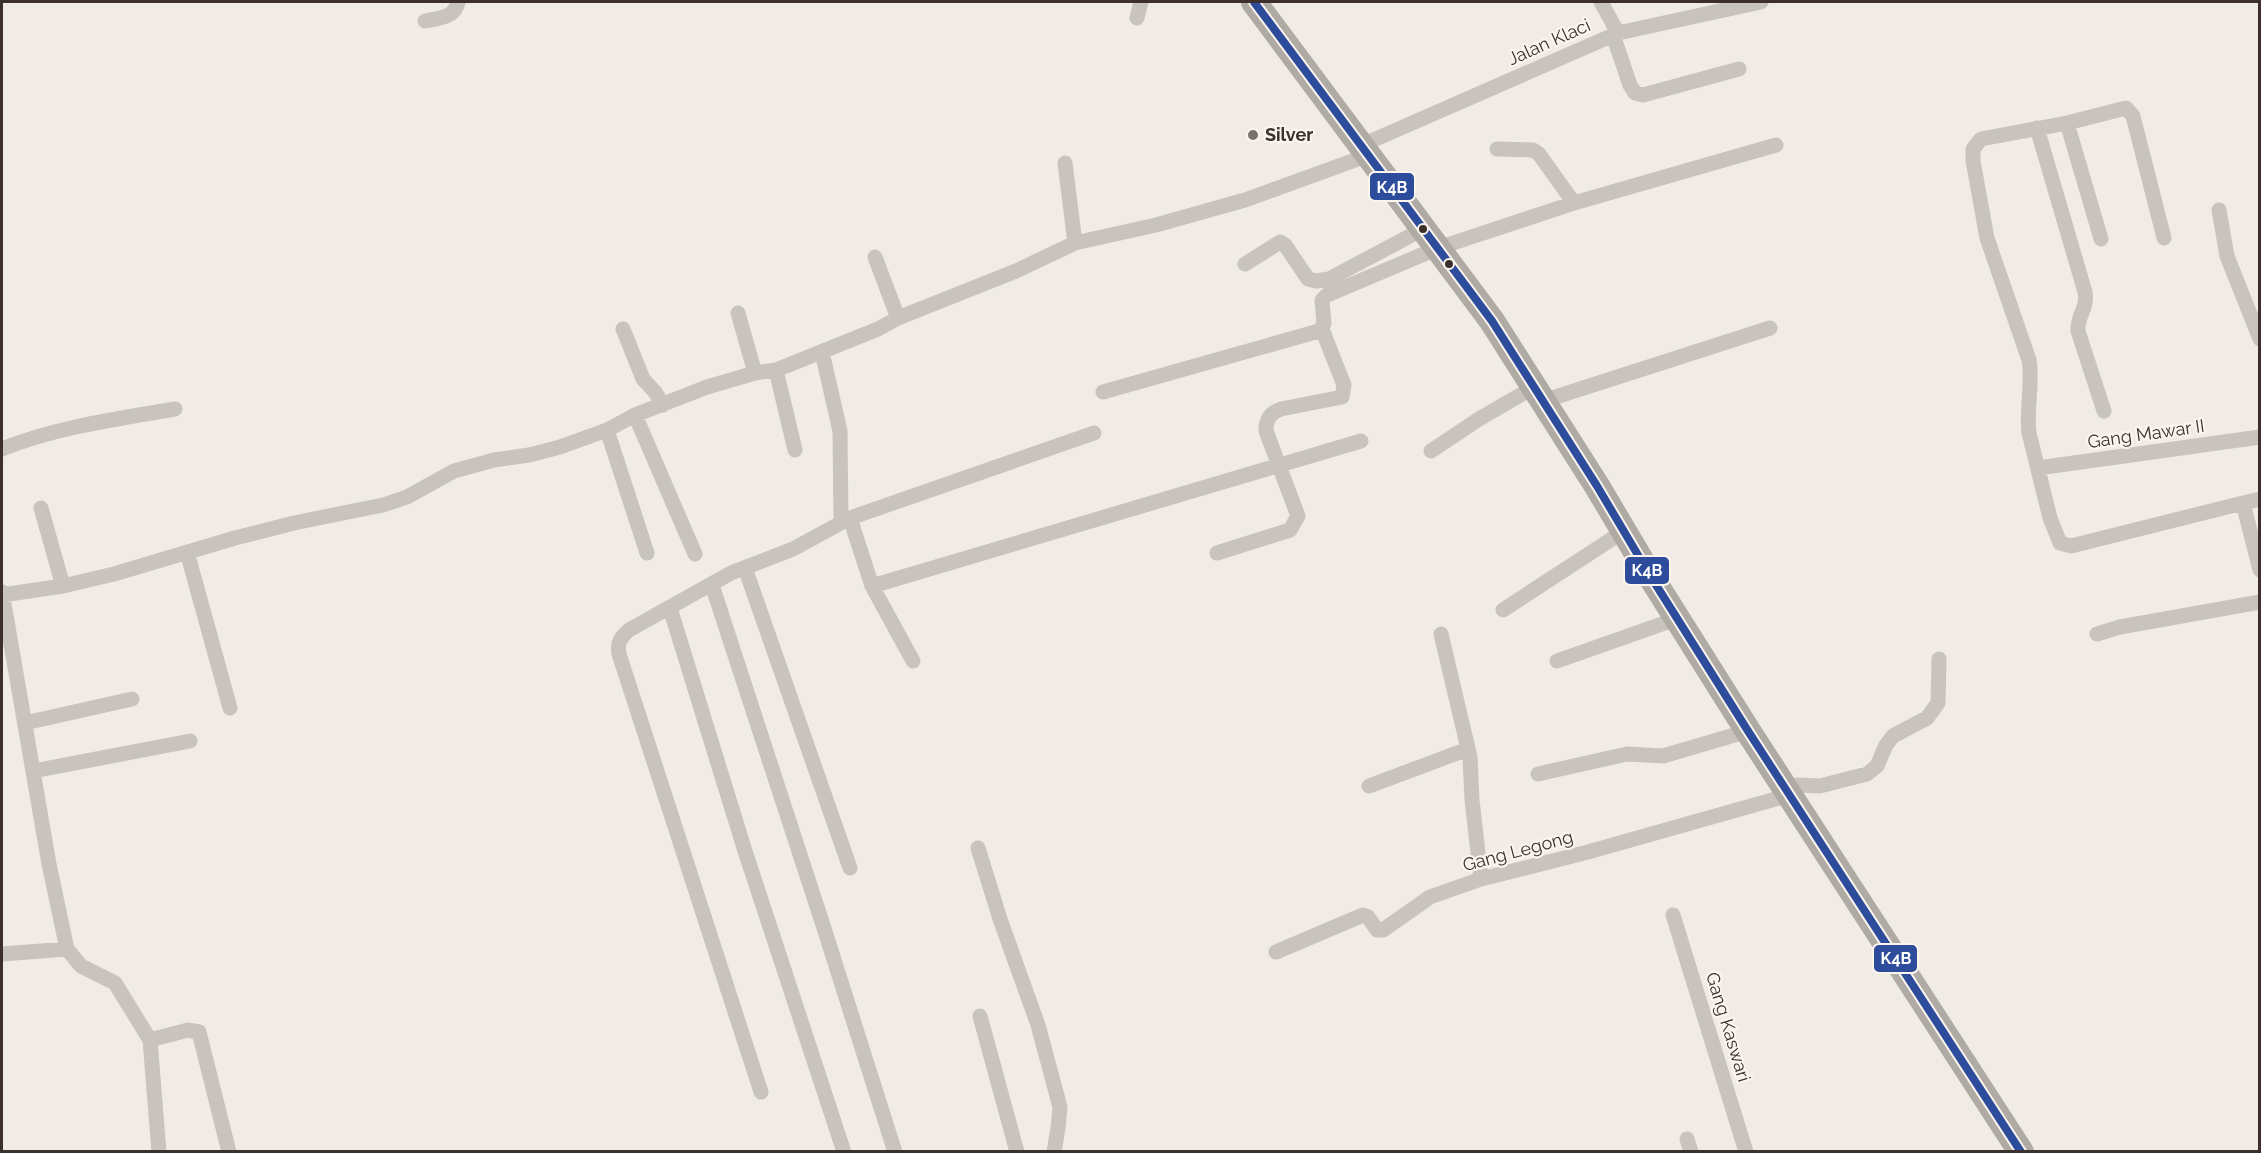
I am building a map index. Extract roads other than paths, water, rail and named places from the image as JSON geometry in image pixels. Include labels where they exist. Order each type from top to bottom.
[{"type":"highway","points":[[1254,2],[1365,150],[1424,237],[1491,321],[1539,394],[1748,731],[2021,1152]]},
{"type":"street","points":[[424,21],[450,15],[456,10],[458,2]]},
{"type":"street","points":[[1137,18],[1141,2]]},
{"type":"street","points":[[1601,2],[1615,34],[1630,85],[1635,93],[1642,95],[1739,69]]},
{"type":"street","name":"Jalan Klaci","points":[[2,594],[63,586],[114,574],[294,523],[383,505],[420,491],[454,471],[494,460],[529,455],[560,447],[607,430],[635,415],[707,387],[755,373],[776,370],[822,352],[878,329],[898,318],[1016,271],[1075,243],[1156,225],[1245,200],[1365,150],[1615,34],[1761,2]]},
{"type":"street","points":[[2164,238],[2130,110],[2122,108],[2067,123],[1981,139],[1973,149],[1972,155],[1987,238],[2031,369],[2027,420],[2050,518],[2060,543],[2066,546],[2259,499]]},
{"type":"street","points":[[2067,123],[2101,240]]},
{"type":"street","points":[[2037,128],[2085,292],[2084,310],[2077,321],[2078,331],[2104,411]]},
{"type":"street","points":[[1245,264],[1280,242],[1285,245],[1308,279],[1321,281],[1424,237],[1574,203],[1776,146]]},
{"type":"street","points":[[1497,149],[1533,150],[1539,154],[1574,203]]},
{"type":"street","points":[[1065,163],[1075,243]]},
{"type":"street","points":[[2219,210],[2227,256],[2259,339]]},
{"type":"street","points":[[1217,553],[1290,530],[1294,526],[1298,516],[1266,431],[1268,417],[1273,412],[1337,399],[1344,394],[1344,385],[1322,328],[1324,319],[1321,303],[1327,295],[1424,237]]},
{"type":"street","points":[[875,258],[898,318]]},
{"type":"street","points":[[738,313],[755,373]]},
{"type":"street","points":[[1103,392],[1319,331],[1322,328]]},
{"type":"street","points":[[1431,451],[1479,419],[1539,394],[1770,328]]},
{"type":"street","points":[[623,329],[641,375],[656,392],[663,405]]},
{"type":"street","points":[[822,352],[840,432],[846,519],[872,586],[913,661]]},
{"type":"street","points":[[776,370],[795,450]]},
{"type":"street","points":[[2,450],[23,441],[74,428],[175,409]]},
{"type":"street","points":[[635,415],[695,554]]},
{"type":"street","points":[[2254,438],[2259,425]]},
{"type":"street","points":[[607,430],[647,553]]},
{"type":"street","points":[[761,1092],[618,646],[620,639],[629,630],[731,573],[818,537],[846,519],[1094,433]]},
{"type":"street","name":"Gang Mawar II","points":[[2038,468],[2254,438]]},
{"type":"street","points":[[872,586],[1361,441]]},
{"type":"street","points":[[2243,503],[2259,570]]},
{"type":"street","points":[[41,508],[63,586]]},
{"type":"street","points":[[1503,610],[1624,531]]},
{"type":"street","points":[[187,552],[230,708]]},
{"type":"street","points":[[745,568],[850,868]]},
{"type":"street","points":[[712,585],[820,913],[895,1152]]},
{"type":"street","points":[[2,594],[49,864],[67,949],[81,966],[116,983],[150,1040],[159,1152]]},
{"type":"street","points":[[2097,634],[2121,627],[2259,602]]},
{"type":"street","points":[[670,608],[844,1152]]},
{"type":"street","points":[[1557,661],[1678,618]]},
{"type":"street","points":[[1441,634],[1468,749],[1481,879]]},
{"type":"street","name":"Gang Legong","points":[[1275,952],[1363,915],[1368,917],[1377,930],[1383,930],[1430,897],[1481,879],[1588,852],[1788,792],[1804,784],[1820,786],[1867,774],[1877,766],[1886,745],[1893,736],[1927,718],[1938,703],[1939,659]]},
{"type":"street","points":[[24,723],[132,699]]},
{"type":"street","points":[[1538,774],[1627,754],[1663,756],[1748,731]]},
{"type":"street","points":[[33,771],[190,741]]},
{"type":"street","points":[[1369,786],[1468,749]]},
{"type":"street","points":[[978,848],[999,919],[1038,1025],[1060,1107],[1054,1152]]},
{"type":"street","name":"Gang Kaswari","points":[[1673,915],[1746,1152]]},
{"type":"street","points":[[2,954],[67,949]]},
{"type":"street","points":[[980,1016],[1017,1152]]},
{"type":"street","points":[[150,1040],[188,1030],[199,1032],[228,1152]]},
{"type":"place","name":"Silver","points":[[1253,135]]}]
